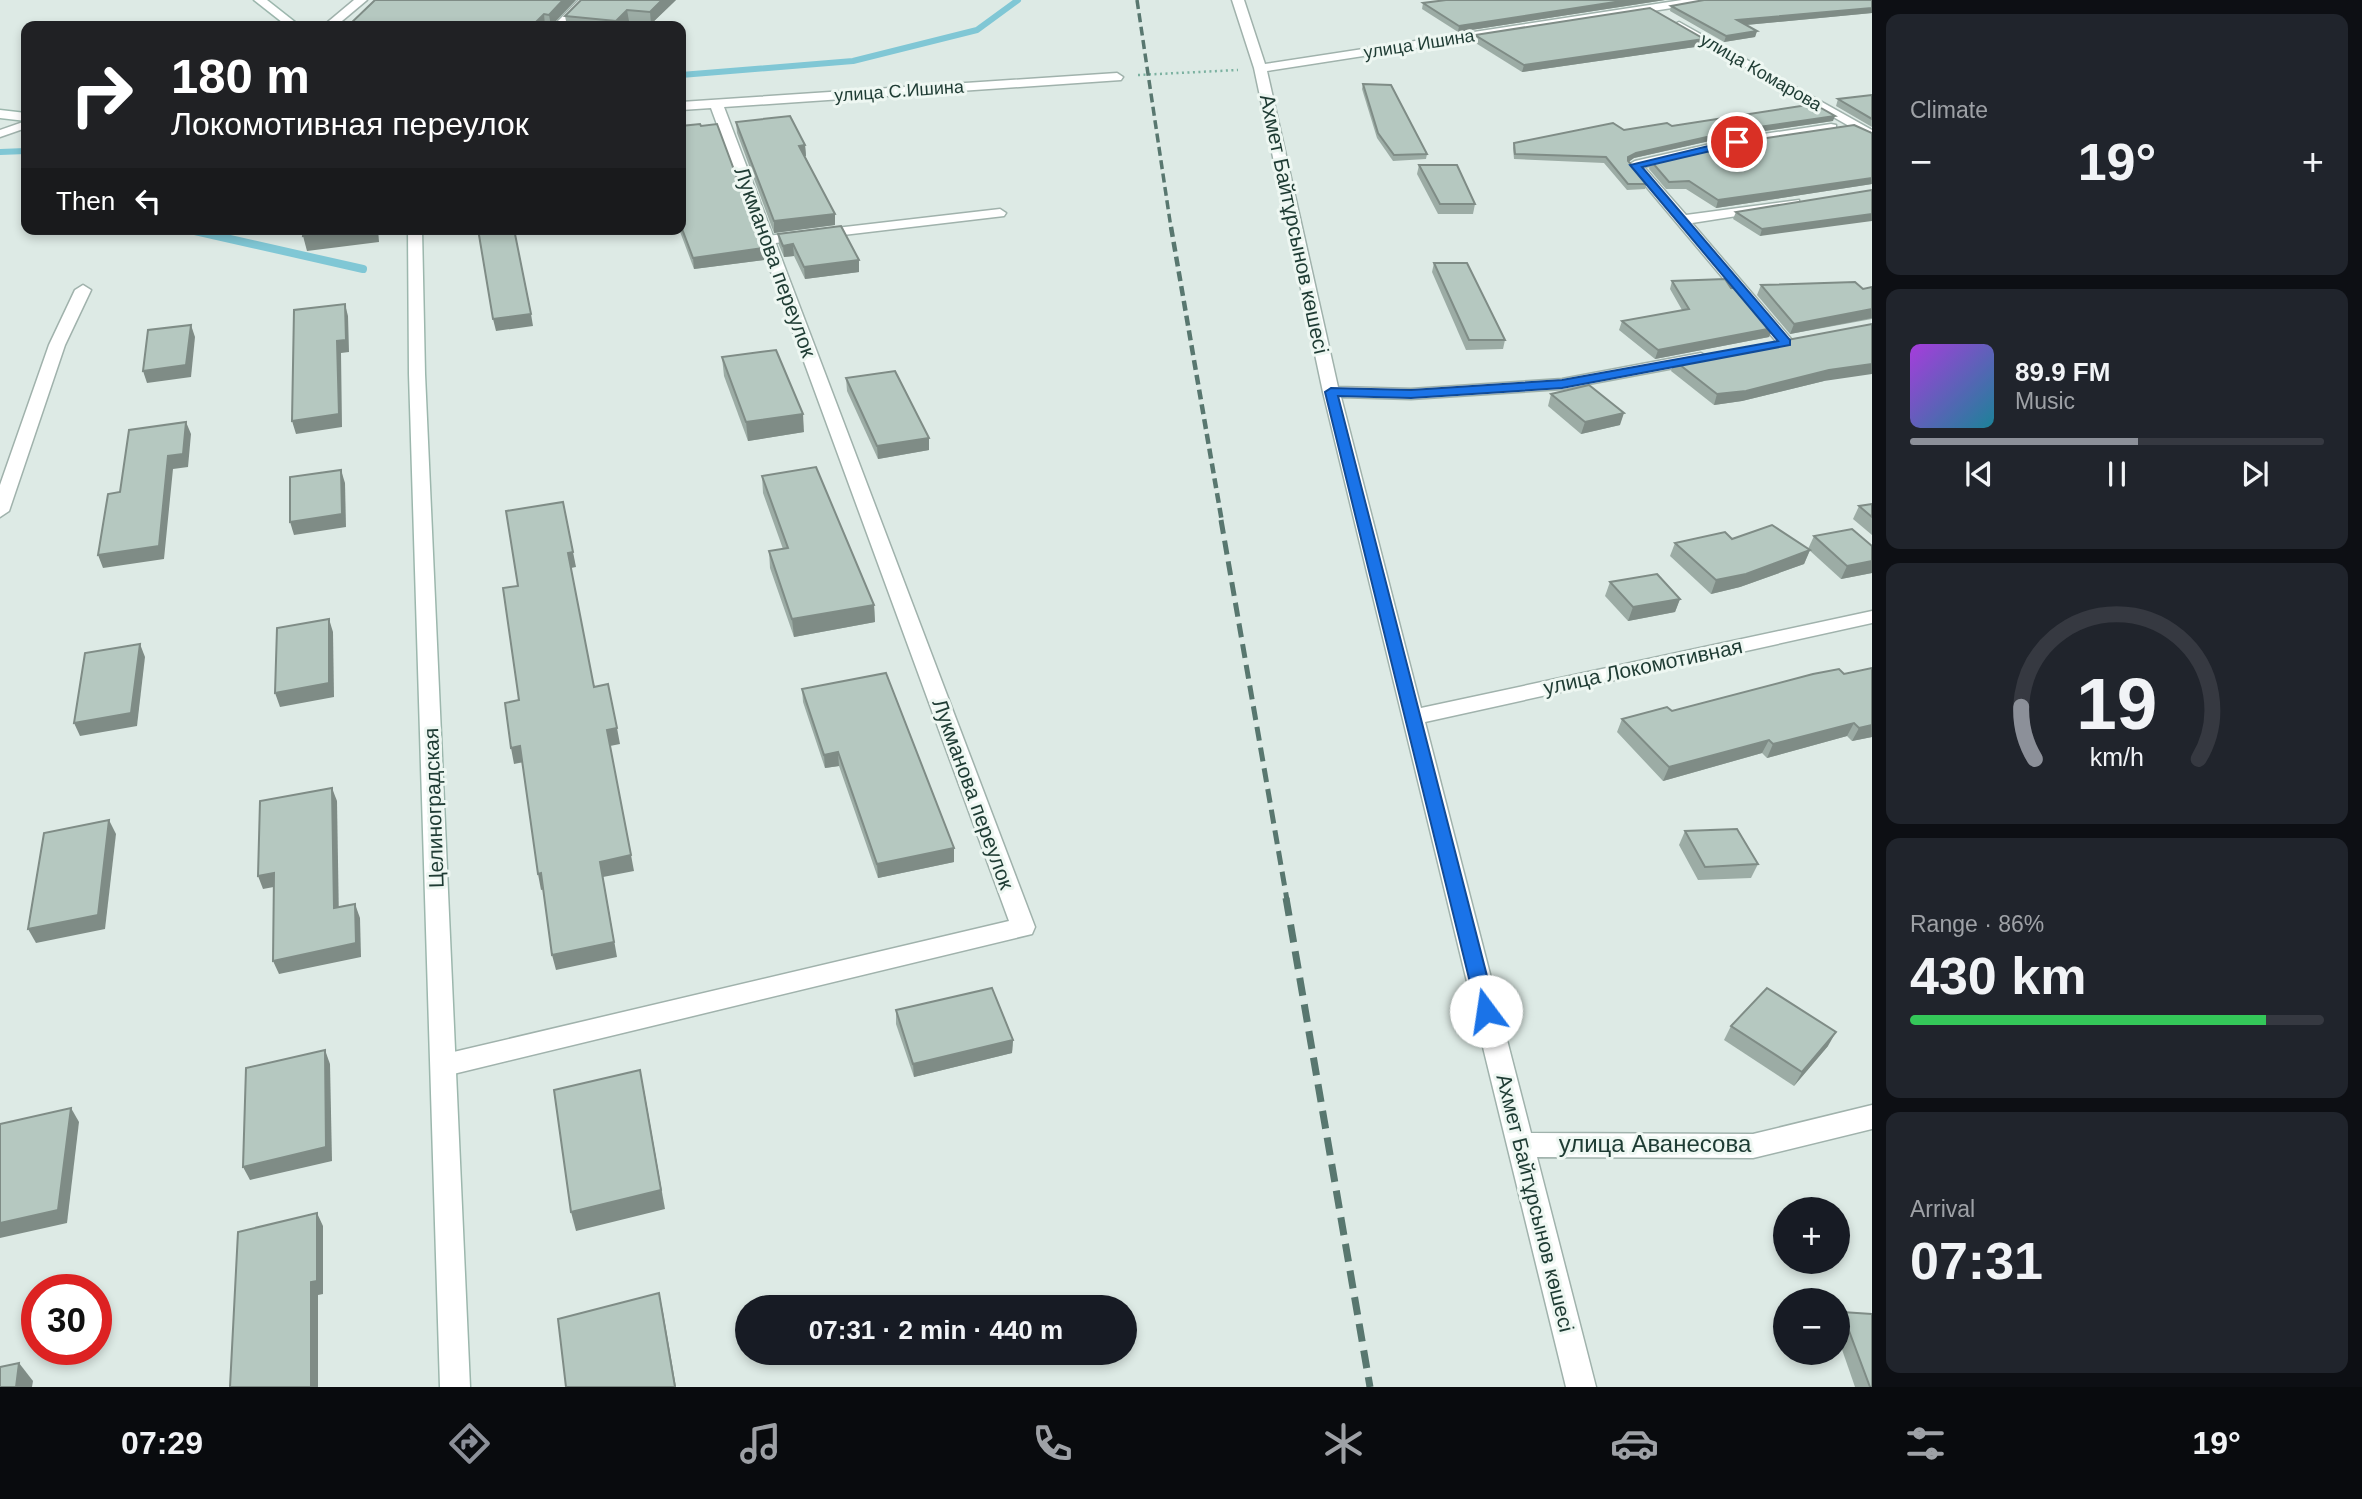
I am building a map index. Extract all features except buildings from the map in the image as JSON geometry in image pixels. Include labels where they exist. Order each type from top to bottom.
[{"type":"street","points":[[260,0],[287,21]]},
{"type":"street","points":[[335,21],[361,0]]},
{"type":"street","points":[[564,21],[585,0]]},
{"type":"street","name":"Ахмет Байтұрсынов көшесі","points":[[1238,0],[1259,68],[1331,392],[1581,1387]]},
{"type":"street","name":"улица Ишина","points":[[1259,68],[1704,0]]},
{"type":"street","name":"улица Комарова","points":[[1650,8],[1872,135]]},
{"type":"street","name":"улица С.Ишина","points":[[686,106],[1117,77]]},
{"type":"street","name":"Лукманова переулок","points":[[445,1065],[1023,927],[716,103]]},
{"type":"street","points":[[0,114],[21,116]]},
{"type":"street","points":[[1786,343],[1635,165],[1737,142],[1853,125]]},
{"type":"street","points":[[1682,220],[1804,201]]},
{"type":"street","name":"Целиноградская","points":[[415,235],[417,374],[445,1065],[454,1387]]},
{"type":"street","points":[[0,511],[57,345],[83,290]]},
{"type":"street","points":[[1331,392],[1411,394],[1562,384],[1720,355]]},
{"type":"street","name":"улица Локомотивная","points":[[1413,717],[1872,617]]},
{"type":"street","name":"улица Аванесова","points":[[1520,1145],[1753,1146],[1872,1117]]},
{"type":"lane","points":[[0,134],[21,126]]},
{"type":"lane","points":[[767,240],[1000,213]]},
{"type":"path","points":[[1117,77],[1259,68]]},
{"type":"waterway","points":[[686,75],[853,61],[977,30],[1018,0]]},
{"type":"waterway","points":[[0,152],[21,151]]},
{"type":"waterway","points":[[213,235],[363,269]]},
{"type":"railway","points":[[1137,0],[1171,228]]},
{"type":"railway","points":[[1171,227],[1222,522]]},
{"type":"railway","points":[[1221,520],[1287,900]]},
{"type":"railway","points":[[1286,898],[1370,1387]]},
{"type":"route","points":[[1486,1011],[1331,392],[1411,394],[1562,384],[1786,343],[1635,165],[1737,142]]}]
